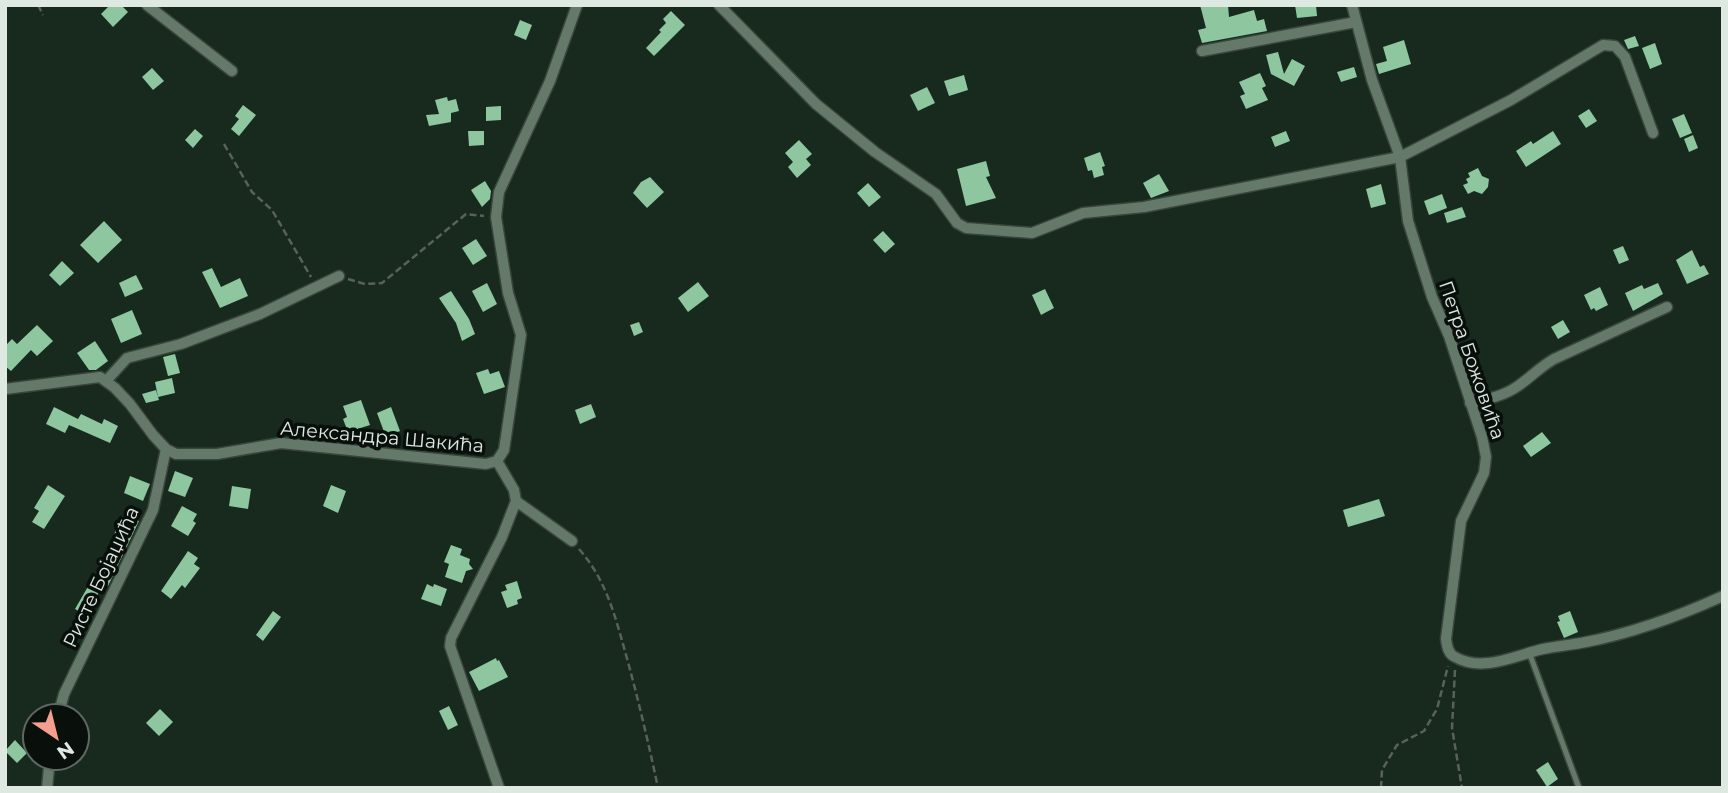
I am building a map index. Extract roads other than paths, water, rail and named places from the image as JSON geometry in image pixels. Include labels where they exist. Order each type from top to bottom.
[{"type":"street","points":[[147,5],[232,71]]},
{"type":"street","points":[[499,788],[450,646],[456,627],[502,537],[516,500],[514,489],[497,461],[504,450],[521,335],[508,293],[496,217],[499,192],[550,81],[577,5]]},
{"type":"street","points":[[719,5],[816,104],[876,152],[936,194],[957,223],[966,228],[1032,233],[1083,213],[1144,207],[1400,157],[1511,100],[1597,48],[1609,44],[1620,50],[1625,57],[1653,133]]},
{"type":"street","name":"Петра Божовића","points":[[1352,5],[1372,80],[1400,157],[1408,221],[1482,438],[1486,465],[1461,521],[1447,648],[1453,657],[1485,663],[1509,660],[1529,652]]},
{"type":"street","points":[[1202,51],[1356,22]]},
{"type":"street","points":[[106,381],[127,358],[181,344],[260,314],[338,276]]},
{"type":"street","points":[[1470,404],[1504,394],[1554,359],[1667,307]]},
{"type":"street","points":[[5,389],[100,377],[130,404],[166,449]]},
{"type":"street","name":"Александра Шакића","points":[[166,449],[176,454],[217,454],[281,443],[486,464],[497,461]]},
{"type":"street","name":"Ристе Бојаџића","points":[[62,702],[153,510],[166,449]]},
{"type":"street","points":[[516,500],[572,541]]},
{"type":"street","points":[[1529,652],[1587,642],[1679,616],[1723,596]]},
{"type":"lane","points":[[1529,652],[1579,788]]}]
